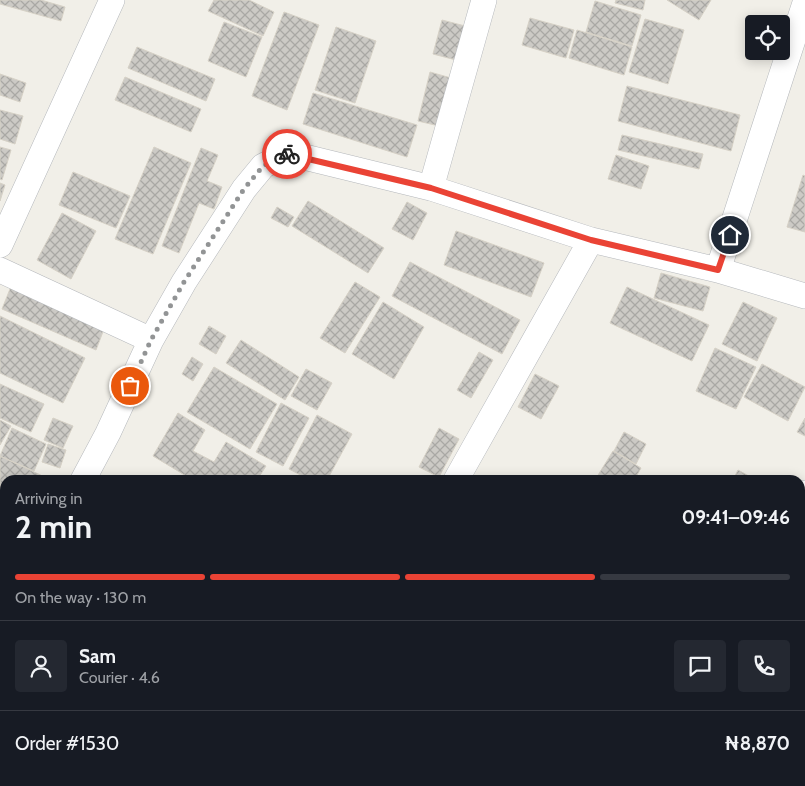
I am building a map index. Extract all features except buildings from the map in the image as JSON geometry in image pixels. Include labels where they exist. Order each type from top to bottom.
[{"type":"street","points":[[0,245],[112,0]]},
{"type":"street","points":[[431,188],[484,0]]},
{"type":"street","points":[[718,270],[805,3]]},
{"type":"street","points":[[86,475],[108,433],[151,340],[194,267],[244,189],[263,166],[288,153],[431,188],[591,240],[718,270],[805,296]]},
{"type":"street","points":[[459,475],[591,240]]},
{"type":"street","points":[[0,270],[151,340]]},
{"type":"way so far","points":[[130,386],[151,340],[184,282],[244,189],[263,166],[287,154]]},
{"type":"route","points":[[287,154],[431,188],[591,240],[718,270],[730,235]]}]
